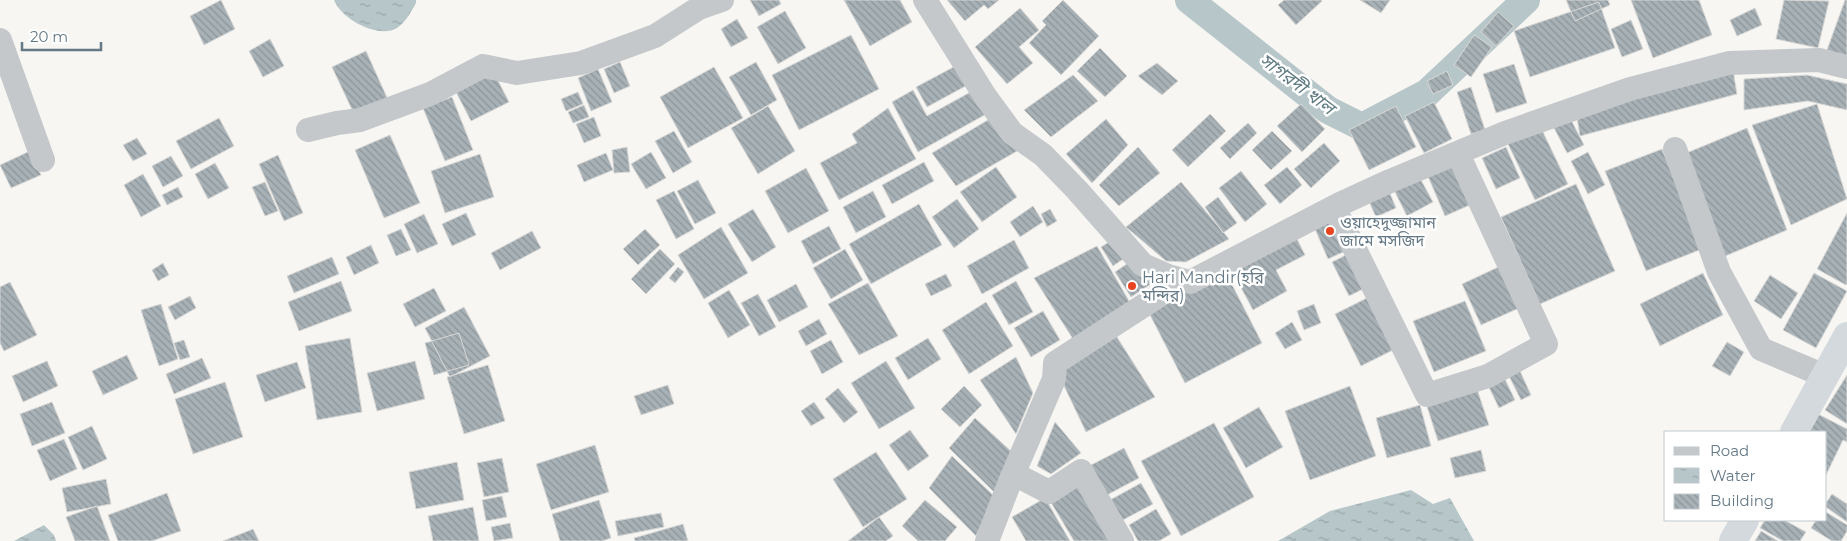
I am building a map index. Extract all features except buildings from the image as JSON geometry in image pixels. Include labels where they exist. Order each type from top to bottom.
[{"type":"highway","points":[[1795,431],[1847,336]]},
{"type":"highway","points":[[1733,541],[1744,521]]},
{"type":"street","points":[[308,130],[360,120],[430,94],[483,66],[517,73],[581,63],[655,36],[700,8],[722,0]]},
{"type":"street","points":[[925,0],[985,96],[1012,133],[1043,155],[1143,264],[1168,276],[1190,282],[1334,207],[1390,181],[1505,133],[1630,89],[1729,63],[1819,60],[1847,67]]},
{"type":"street","points":[[0,40],[43,160]]},
{"type":"street","points":[[1675,150],[1719,272],[1762,349],[1825,376]]},
{"type":"street","points":[[1334,207],[1428,395],[1488,376],[1546,344],[1458,154]]},
{"type":"street","points":[[987,541],[1054,379],[1055,363],[1163,294],[1168,276]]},
{"type":"street","points":[[1014,474],[1049,492],[1081,471],[1122,541]]},
{"type":"water","points":[[334,0],[416,0],[416,3],[400,26],[389,31],[380,31],[352,20],[344,14]]},
{"type":"water","points":[[1411,490],[1433,504],[1450,498],[1474,541],[1278,541],[1330,511]]},
{"type":"water","points":[[44,525],[54,535],[56,541],[14,541]]},
{"type":"waterway","name":"সাগরদী খাল","points":[[1189,0],[1328,110],[1362,127],[1427,93],[1526,0]]},
{"type":"place","name":"ওয়াহেদুজ্জামান জামে মসজিদ","points":[[1330,231]]},
{"type":"place","name":"Hari Mandir(হরি মন্দির)","points":[[1132,286]]}]
